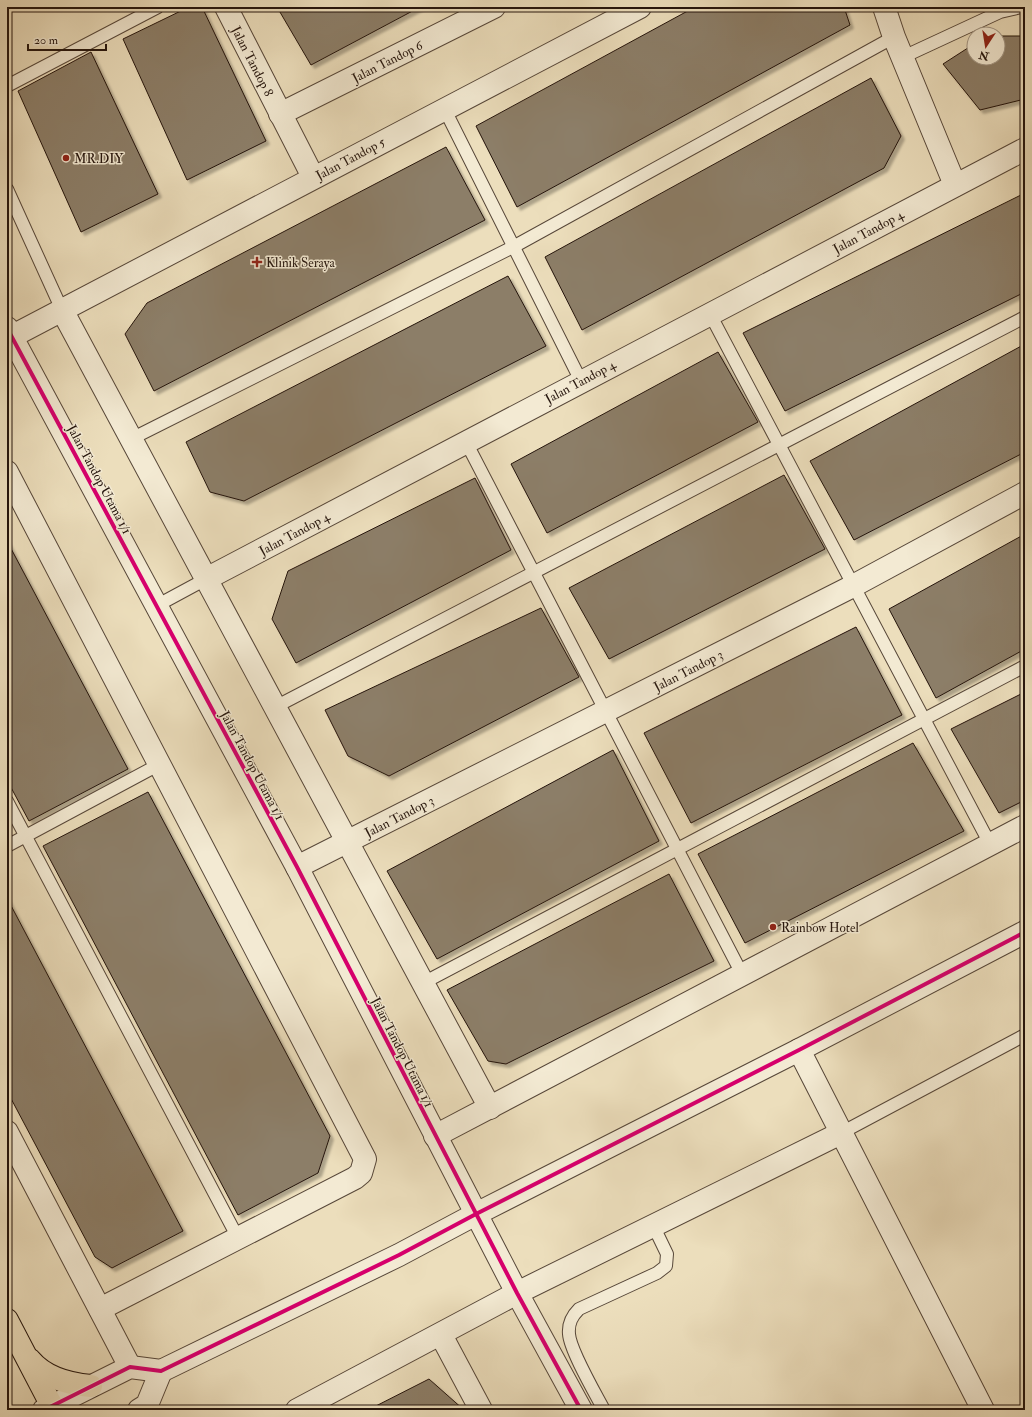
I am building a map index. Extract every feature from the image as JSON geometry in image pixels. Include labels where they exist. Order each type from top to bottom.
[{"type":"main road","points":[[7,1320],[50,1408]]},
{"type":"main road","points":[[22,1349],[32,1362],[45,1373],[70,1383],[91,1386]]},
{"type":"street","name":"Jalan Tandop 8","points":[[226,7],[313,177]]},
{"type":"street","name":"Jalan Tandop 6","points":[[280,114],[494,7]]},
{"type":"street","name":"Jalan Tandop 5","points":[[9,334],[62,310],[444,108],[640,7]]},
{"type":"street","points":[[884,7],[894,37],[955,185]]},
{"type":"street","name":"Jalan Tandop 4","points":[[206,579],[1025,149]]},
{"type":"street","points":[[62,310],[490,1108]]},
{"type":"street","name":"Jalan Tandop Utama 1/1","points":[[9,334],[297,868],[517,1293],[581,1410]]},
{"type":"street","points":[[7,472],[365,1159],[361,1173],[355,1178],[100,1309]]},
{"type":"street","name":"Jalan Tandop 3","points":[[297,868],[854,586],[1025,493]]},
{"type":"street","points":[[435,1136],[1025,826]]},
{"type":"street","points":[[50,1408],[130,1367],[161,1371],[399,1255],[476,1214],[799,1050],[1025,932]]},
{"type":"street","points":[[799,1050],[983,1410]]},
{"type":"street","points":[[7,1132],[130,1367]]},
{"type":"street","points":[[301,1409],[517,1293],[841,1133]]},
{"type":"street","points":[[441,1335],[481,1410]]},
{"type":"street","points":[[145,1408],[161,1371]]},
{"type":"lane","points":[[7,86],[158,7]]},
{"type":"lane","points":[[903,57],[1000,12],[1021,7]]},
{"type":"lane","points":[[131,439],[513,247],[894,37]]},
{"type":"lane","points":[[444,108],[581,381]]},
{"type":"lane","points":[[7,189],[62,310]]},
{"type":"lane","points":[[710,314],[990,844]]},
{"type":"lane","points":[[275,707],[1025,317]]},
{"type":"lane","points":[[466,442],[742,974]]},
{"type":"lane","points":[[156,606],[206,579]]},
{"type":"lane","points":[[423,983],[676,848],[1025,666]]},
{"type":"lane","points":[[7,846],[160,764]]},
{"type":"lane","points":[[7,801],[238,1238]]},
{"type":"lane","points":[[841,1133],[1025,1035]]},
{"type":"lane","points":[[604,1410],[570,1342],[569,1325],[572,1316],[579,1309],[657,1273],[666,1266],[667,1254],[653,1225]]},
{"type":"building","points":[[189,7],[202,7],[266,141],[187,180],[123,39]]},
{"type":"building","points":[[277,7],[420,7],[311,65]]},
{"type":"building","points":[[695,7],[844,7],[850,25],[517,207],[476,126]]},
{"type":"building","points":[[1006,36],[1025,36],[1025,99],[980,110],[943,64],[966,49],[966,66],[1006,66]]},
{"type":"building","points":[[91,52],[158,194],[81,232],[18,91]]},
{"type":"building","points":[[871,78],[901,136],[884,168],[582,330],[545,257]]},
{"type":"building","points":[[446,147],[485,220],[154,391],[125,334],[147,303]]},
{"type":"building","points":[[1025,193],[1025,292],[785,411],[743,333]]},
{"type":"building","points":[[508,276],[546,346],[244,501],[210,492],[186,442]]},
{"type":"building","points":[[1025,344],[1025,452],[854,540],[810,461]]},
{"type":"building","points":[[718,352],[758,422],[547,533],[511,464]]},
{"type":"building","points":[[784,475],[825,549],[609,659],[569,588]]},
{"type":"building","points":[[475,478],[511,550],[296,663],[272,619],[288,571]]},
{"type":"building","points":[[1025,534],[1025,649],[936,698],[889,609]]},
{"type":"building","points":[[7,541],[128,769],[29,821],[7,780]]},
{"type":"building","points":[[541,608],[579,677],[389,776],[348,756],[325,710]]},
{"type":"building","points":[[856,627],[902,715],[691,823],[644,733]]},
{"type":"building","points":[[1025,692],[1025,800],[999,813],[951,729]]},
{"type":"building","points":[[913,743],[964,831],[745,943],[698,854]]},
{"type":"building","points":[[613,750],[659,841],[437,959],[387,871]]},
{"type":"building","points":[[148,792],[330,1136],[318,1173],[238,1215],[43,846]]},
{"type":"building","points":[[669,874],[714,961],[506,1064],[488,1061],[447,990]]},
{"type":"building","points":[[7,898],[183,1231],[112,1268],[95,1257],[7,1091]]},
{"type":"building","points":[[429,1379],[464,1410],[368,1410]]},
{"type":"cycle path","points":[[7,328],[297,867],[517,1293],[581,1410]]},
{"type":"cycle path","points":[[44,1410],[130,1367],[161,1371],[399,1255],[476,1214],[799,1050],[1025,932]]},
{"type":"place","name":"MR.DIY","points":[[66,158]]},
{"type":"place","name":"Klinik Seraya","points":[[257,262]]},
{"type":"place","name":"Rainbow Hotel","points":[[773,927]]}]
